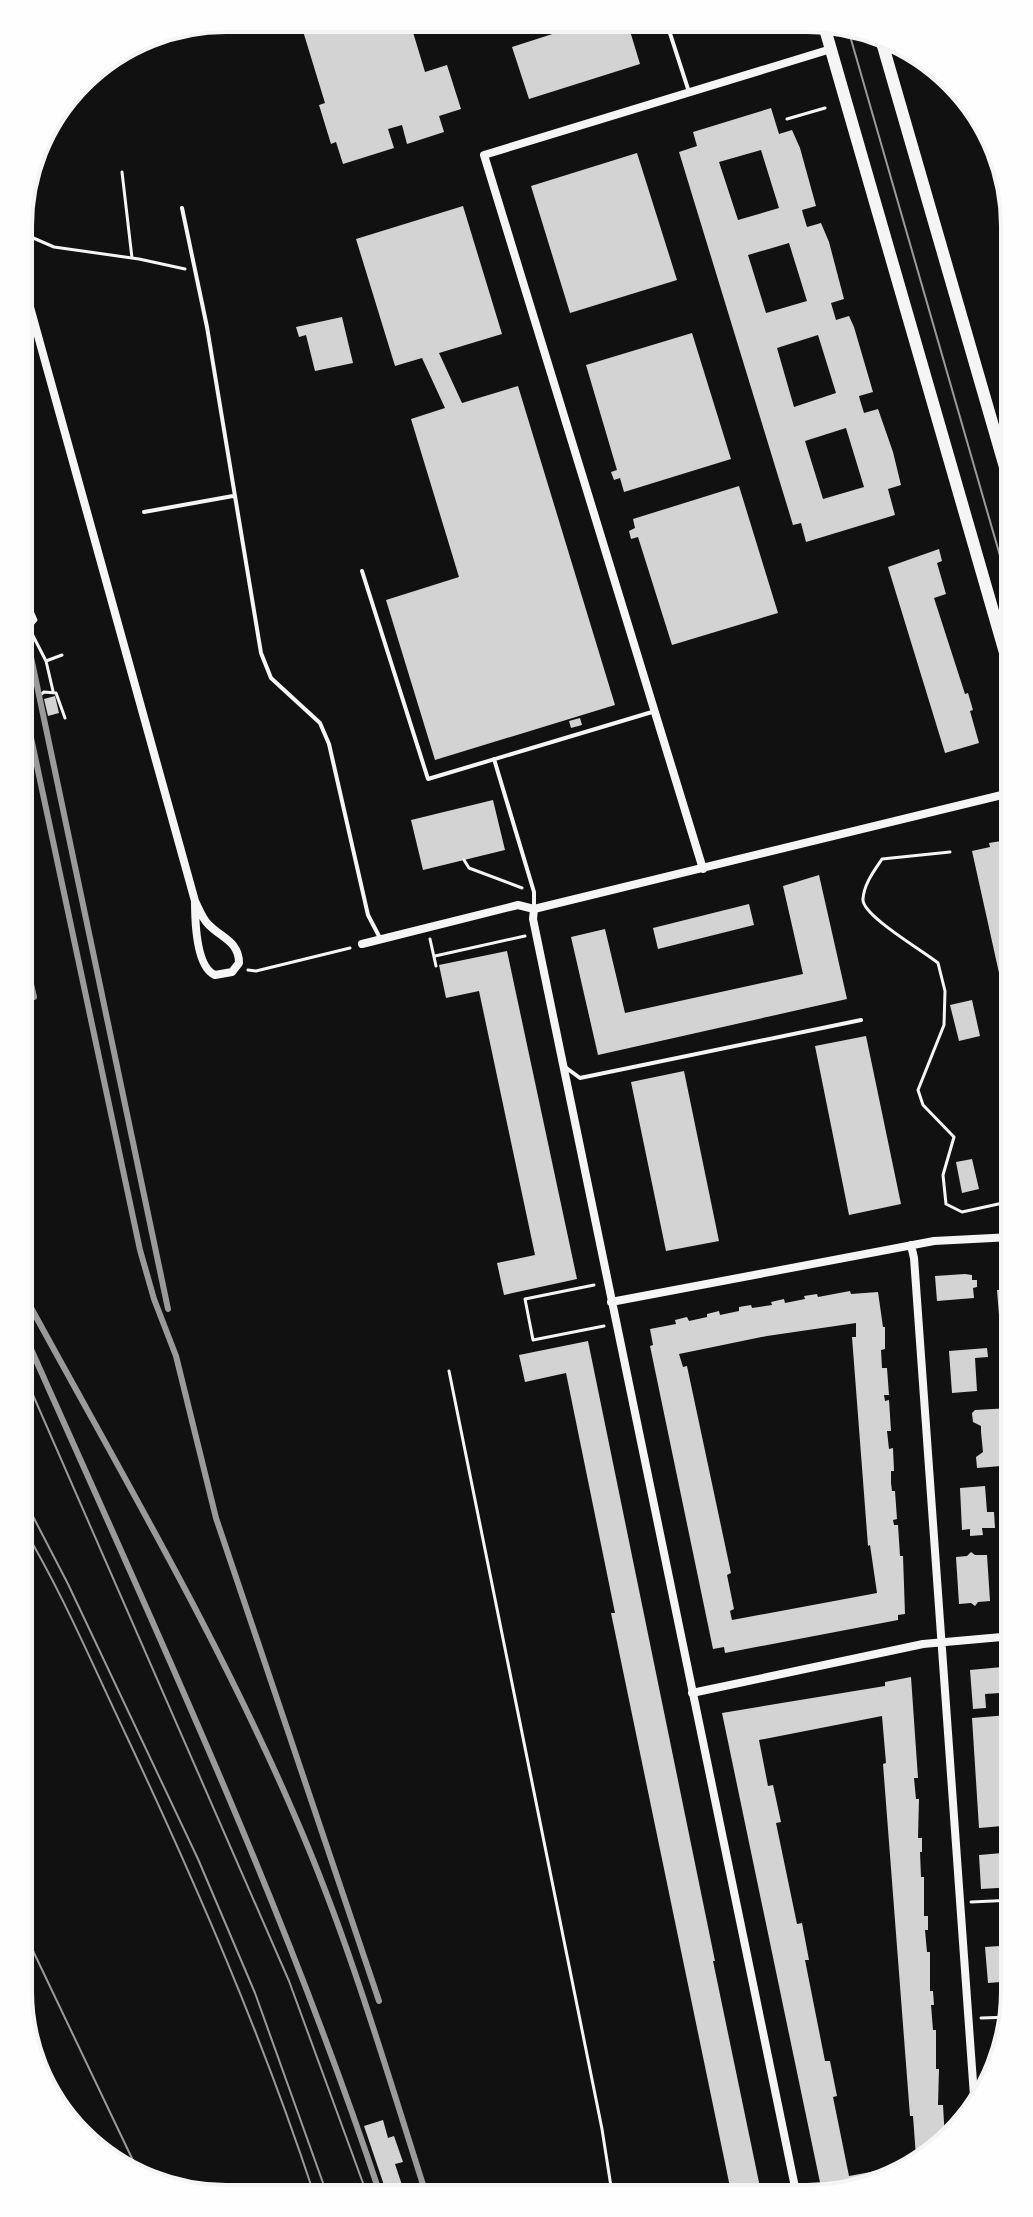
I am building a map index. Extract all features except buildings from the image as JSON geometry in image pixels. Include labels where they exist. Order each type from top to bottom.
[{"type":"main road","points":[[826,34],[1001,639]]},
{"type":"main road","points":[[884,48],[1001,453]]},
{"type":"street","points":[[703,869],[484,155],[831,49]]},
{"type":"street","points":[[32,314],[195,901],[206,922],[231,941],[239,956],[236,969],[220,976],[209,973],[195,930],[195,901]]},
{"type":"street","points":[[362,944],[518,905],[534,909],[1001,795]]},
{"type":"street","points":[[534,909],[536,934],[615,1323],[795,2185]]},
{"type":"street","points":[[611,1302],[934,1241],[1001,1238]]},
{"type":"street","points":[[911,1245],[974,2089]]},
{"type":"street","points":[[692,1693],[941,1642],[1001,1637]]},
{"type":"lane","points":[[670,32],[689,92]]},
{"type":"lane","points":[[182,208],[196,272],[261,653],[271,678],[320,723],[329,744],[368,915],[380,940]]},
{"type":"lane","points":[[144,512],[233,496]]},
{"type":"lane","points":[[362,571],[428,779],[655,711]]},
{"type":"lane","points":[[494,759],[534,892],[534,909]]},
{"type":"lane","points":[[563,1066],[580,1078],[861,1020]]},
{"type":"path","points":[[787,119],[825,108]]},
{"type":"path","points":[[122,172],[132,258]]},
{"type":"path","points":[[32,237],[54,247],[132,258],[196,272]]},
{"type":"path","points":[[32,634],[46,661],[53,691],[58,696],[65,718]]},
{"type":"path","points":[[46,661],[62,655]]},
{"type":"path","points":[[39,696],[53,691]]},
{"type":"path","points":[[950,852],[882,859],[868,881],[862,901],[864,907],[883,924],[938,963],[945,991],[944,1025],[918,1090],[923,1105],[954,1137],[943,1175],[946,1204],[962,1212],[1001,1203]]},
{"type":"path","points":[[464,860],[469,868],[534,892]]},
{"type":"path","points":[[436,966],[435,956],[536,934]]},
{"type":"path","points":[[236,969],[256,971],[362,944]]},
{"type":"path","points":[[607,1282],[525,1299],[533,1340],[615,1323]]},
{"type":"path","points":[[449,1371],[599,2113],[611,2185]]},
{"type":"path","points":[[960,1902],[1001,1900]]},
{"type":"path","points":[[969,2018],[999,2017]]},
{"type":"tram line","points":[[850,37],[1001,559]]},
{"type":"tram line","points":[[32,1393],[289,1981],[364,2185]]},
{"type":"tram line","points":[[32,1514],[198,1859],[255,1993],[324,2185]]},
{"type":"tram line","points":[[32,1543],[77,1630],[203,1905],[273,2077],[311,2185]]},
{"type":"tram line","points":[[32,1949],[133,2161]]},
{"type":"railway","points":[[32,662],[168,1309]]},
{"type":"railway","points":[[32,742],[140,1250],[154,1299],[176,1356],[216,1518],[379,2001]]},
{"type":"railway","points":[[32,988],[34,997]]},
{"type":"railway","points":[[32,1309],[201,1620],[267,1753],[333,1912],[423,2185]]},
{"type":"railway","points":[[32,1351],[257,1866],[301,1974],[377,2185]]}]
